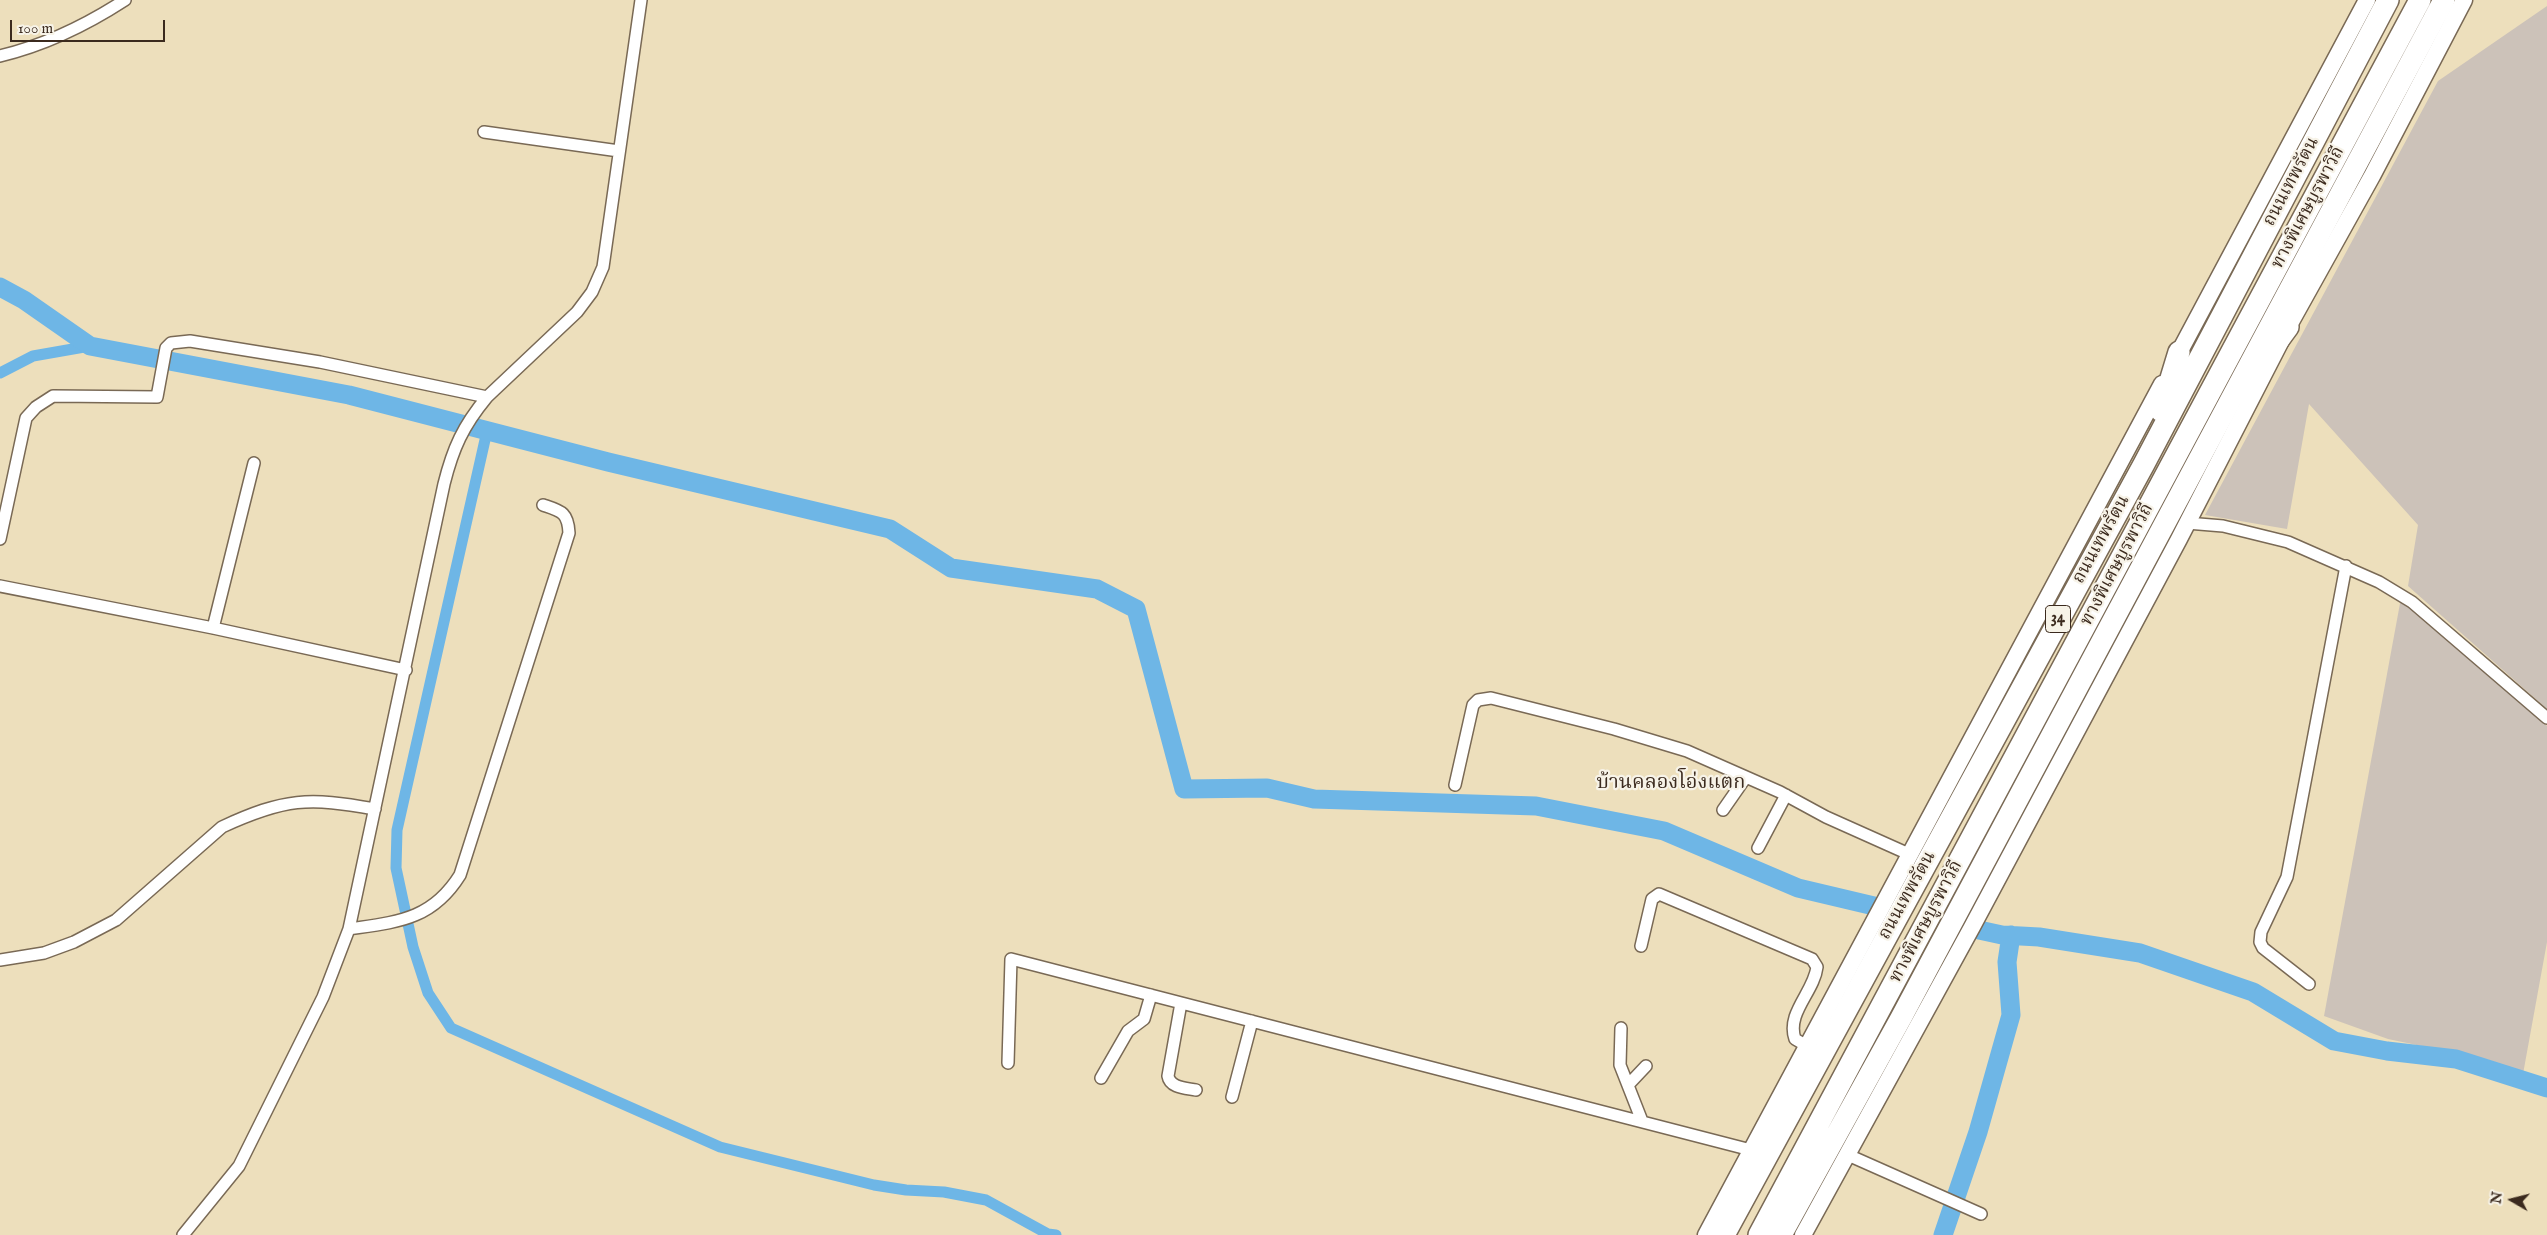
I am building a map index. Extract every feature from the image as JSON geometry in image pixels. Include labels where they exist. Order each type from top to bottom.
[{"type":"highway","name":"ถนนเทพรัตน","points":[[1724,1235],[2144,464],[2388,0]]},
{"type":"highway","name":"ทางพิเศษบูรพาวิถี","points":[[1738,1235],[2398,0]]},
{"type":"highway","name":"ทางพิเศษบูรพาวิถี","points":[[1759,1235],[2420,0]]},
{"type":"highway","points":[[1781,1235],[1906,1009],[2214,427],[2444,0]]},
{"type":"highway","points":[[2214,427],[2288,327]]},
{"type":"highway","points":[[2144,464],[2179,352]]},
{"type":"main road","name":"ถนนเทพรัตน","points":[[1706,1235],[2367,0]]},
{"type":"main road","points":[[1803,1235],[1972,927],[2187,523],[2288,327],[2372,176],[2464,0]]},
{"type":"street","points":[[0,56],[57,39],[92,21],[125,0]]},
{"type":"street","points":[[185,1234],[239,1166],[324,997],[349,929],[406,670],[444,484],[455,445],[476,410],[487,397],[577,312],[592,292],[603,267],[641,0]]},
{"type":"street","points":[[484,132],[620,151]]},
{"type":"street","points":[[0,539],[26,418],[36,406],[53,396],[157,397],[166,348],[171,343],[190,342],[320,362],[487,397]]},
{"type":"street","points":[[213,628],[254,463]]},
{"type":"street","points":[[349,929],[412,918],[433,906],[450,892],[460,875],[569,533],[568,521],[562,512],[543,505]]},
{"type":"street","points":[[2187,523],[2223,526],[2258,533],[2308,549],[2379,582],[2412,602],[2547,718]]},
{"type":"street","points":[[2309,984],[2262,948],[2260,942],[2261,932],[2287,877],[2346,566]]},
{"type":"street","points":[[0,586],[213,628],[406,670]]},
{"type":"street","points":[[1455,785],[1473,704],[1483,698],[1509,701],[1687,751],[1786,795],[1826,817],[1911,855]]},
{"type":"street","points":[[1723,810],[1746,777]]},
{"type":"street","points":[[1758,848],[1786,795]]},
{"type":"street","points":[[0,960],[44,953],[74,942],[116,920],[222,827],[242,817],[266,808],[313,800],[375,809]]},
{"type":"street","points":[[1641,946],[1652,898],[1659,894],[1812,959],[1817,967],[1815,976],[1798,1010],[1792,1028],[1795,1039],[1807,1046]]},
{"type":"street","points":[[1008,1063],[1011,959],[1751,1150]]},
{"type":"street","points":[[1101,1078],[1128,1031],[1144,1019],[1151,995]]},
{"type":"street","points":[[1181,1003],[1168,1076],[1172,1085],[1196,1090]]},
{"type":"street","points":[[1232,1096],[1252,1021]]},
{"type":"street","points":[[1621,1028],[1619,1056],[1642,1121]]},
{"type":"street","points":[[1629,1084],[1646,1066]]},
{"type":"street","points":[[1848,1155],[1981,1214]]},
{"type":"shaded area","points":[[2547,6],[2547,709],[2408,586],[2418,525],[2309,404],[2287,529],[2205,515],[2438,81]]},
{"type":"shaded area","points":[[2401,598],[2547,726],[2547,942],[2523,1074],[2489,1060],[2388,1039],[2324,1016]]},
{"type":"waterway","points":[[0,287],[24,300],[90,346],[349,395],[608,462],[890,529],[951,568],[1097,589],[1136,609],[1184,789],[1267,788],[1314,799],[1536,806],[1664,831],[1798,888],[1874,906]]},
{"type":"waterway","points":[[0,373],[33,356],[90,346]]},
{"type":"waterway","points":[[487,431],[397,830],[396,868],[413,947],[428,993],[451,1028],[720,1147],[874,1185],[906,1190],[944,1192],[986,1200],[1048,1234],[1056,1235]]},
{"type":"waterway","points":[[1979,930],[2002,935],[2039,937],[2140,953],[2253,992],[2334,1041],[2387,1051],[2456,1059],[2547,1088]]},
{"type":"waterway","points":[[1943,1235],[1978,1132],[2011,1015],[2007,962],[2011,935]]},
{"type":"district","name":"บ้านคลองโอ่งแตก","points":[[1671,784]]}]
